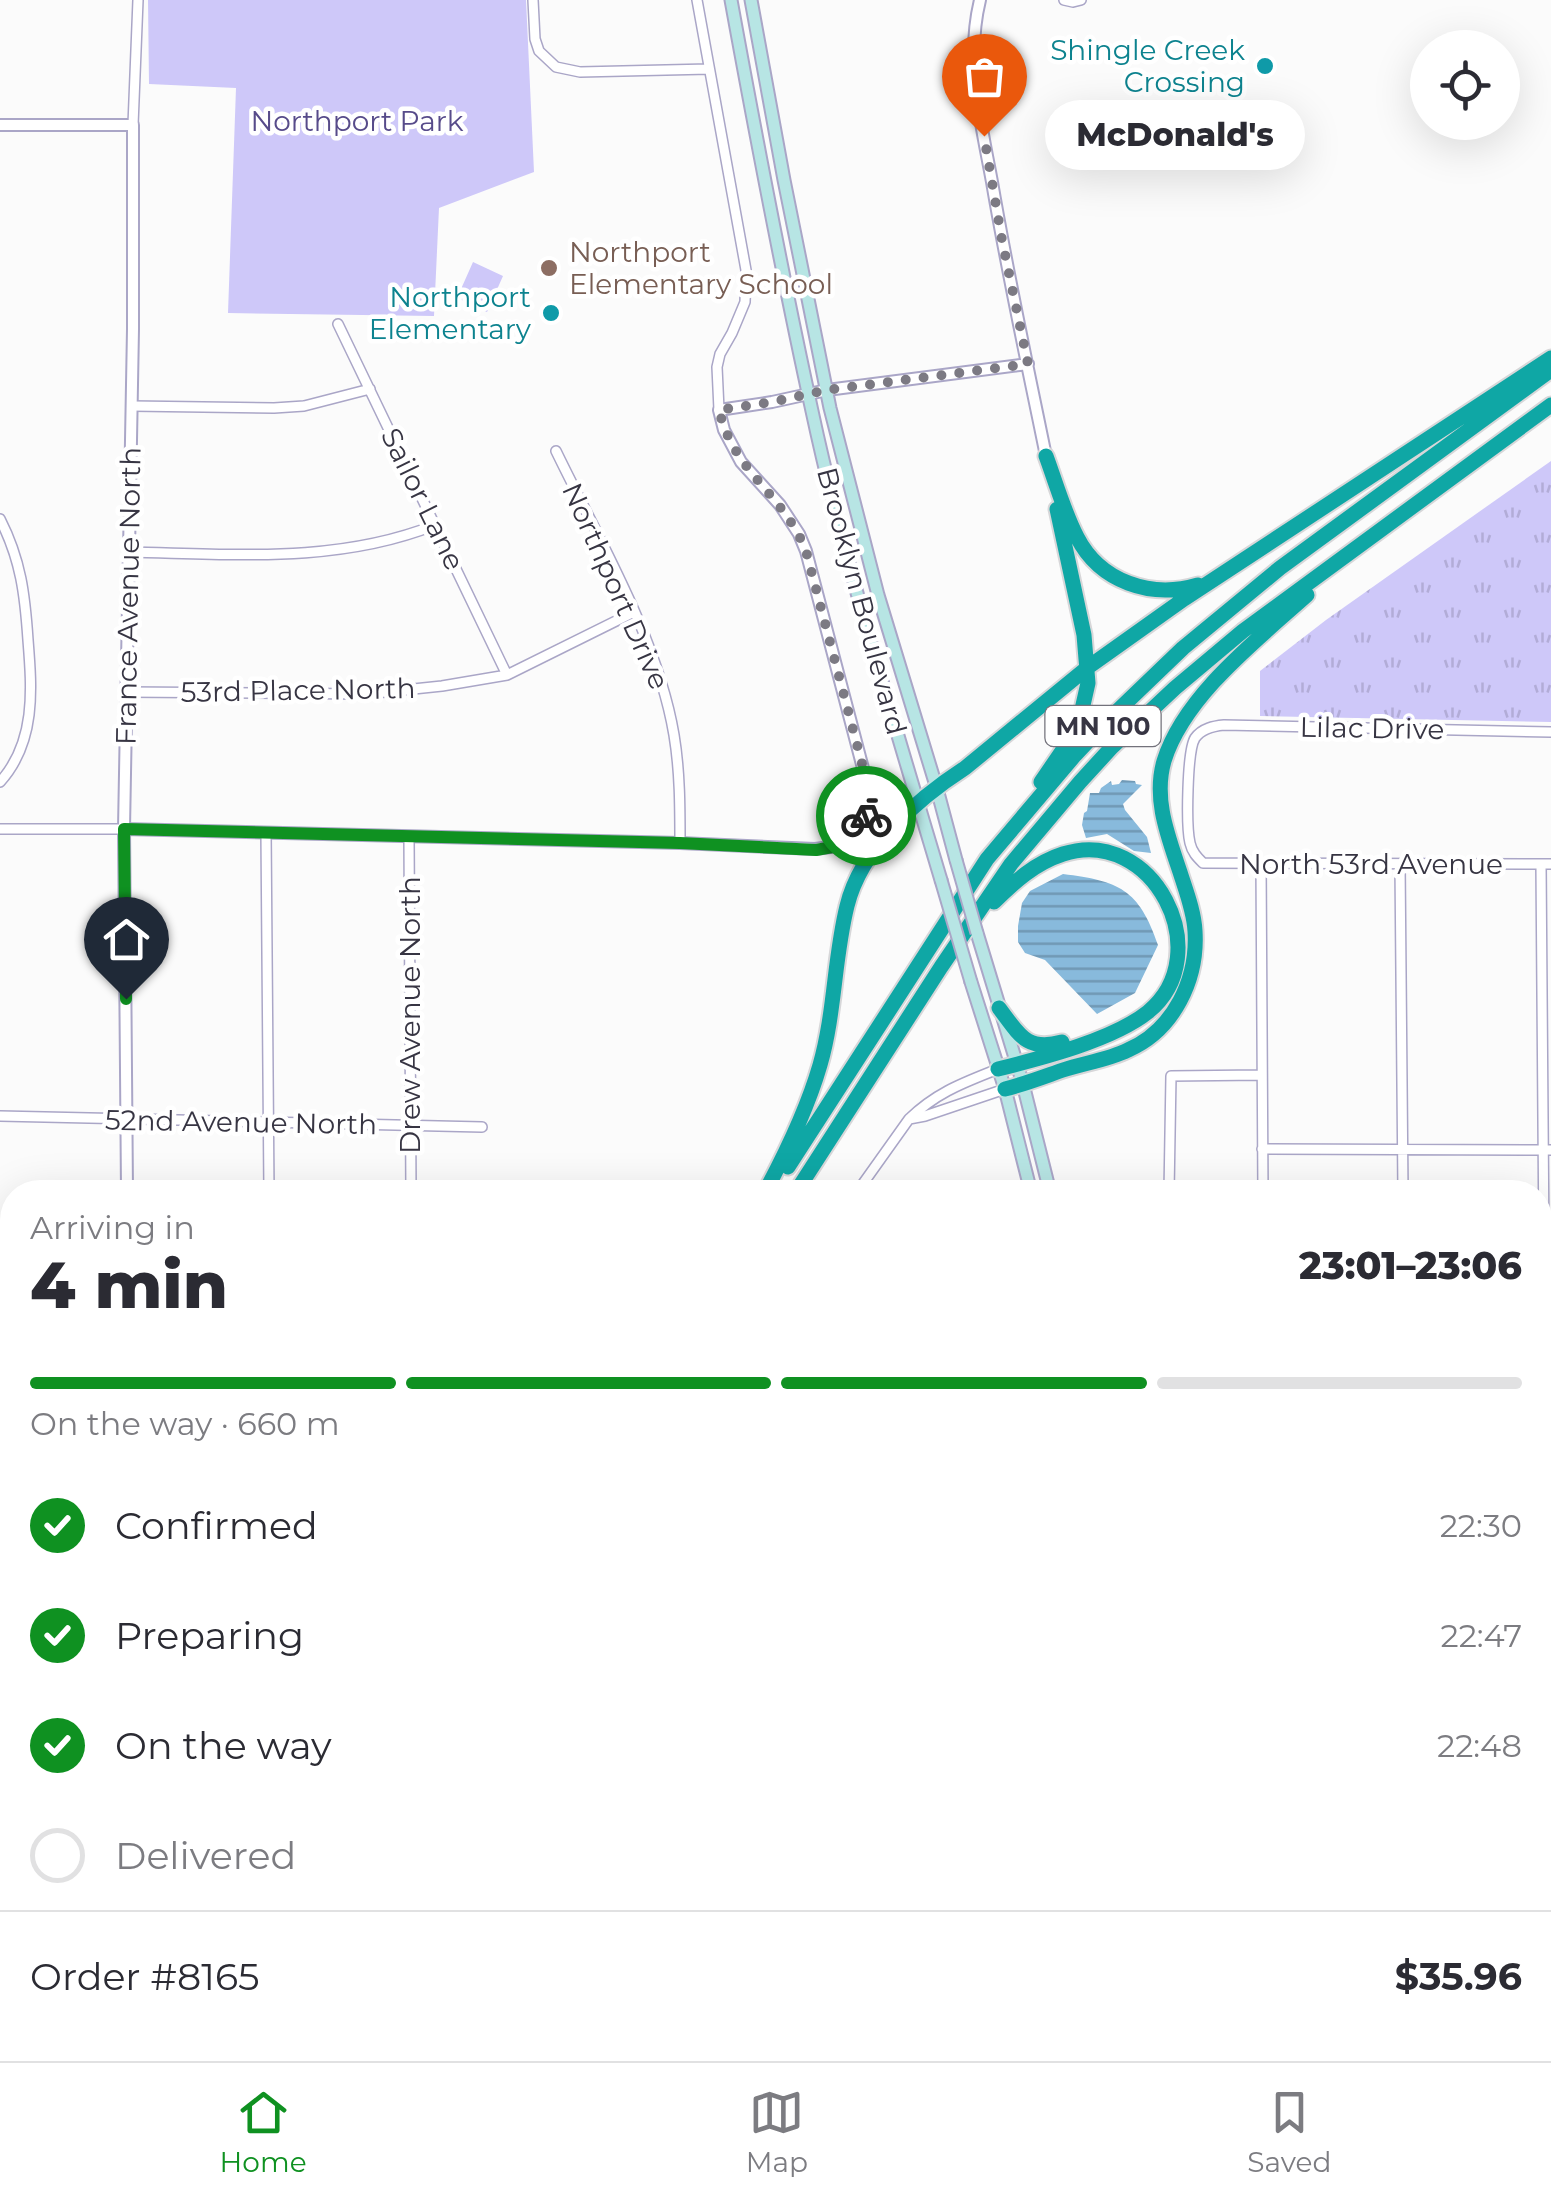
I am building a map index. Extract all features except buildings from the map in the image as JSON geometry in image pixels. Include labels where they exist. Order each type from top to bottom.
[{"type":"highway","points":[[774,1180],[800,1124],[820,1066],[851,892],[876,847],[918,804],[1087,668],[1216,578],[1551,358]]},
{"type":"highway","name":"MN 100","points":[[776,1180],[988,858],[1097,732],[1152,676],[1280,568],[1551,370]]},
{"type":"highway","name":"MN 100","points":[[804,1180],[1011,864],[1112,748],[1243,631],[1551,406]]},
{"type":"highway","points":[[1046,456],[1078,539],[1104,570],[1129,585],[1152,590],[1187,588],[1216,578]]},
{"type":"highway","points":[[988,858],[1069,741],[1086,698],[1084,635],[1057,509]]},
{"type":"highway","points":[[1005,1089],[1130,1050],[1153,1034],[1176,1008],[1192,969],[1195,932],[1162,811],[1160,794],[1167,753],[1192,710],[1228,666],[1382,529]]},
{"type":"highway","points":[[941,967],[994,901],[1029,871],[1064,854],[1111,854],[1140,868],[1153,879],[1169,906],[1176,928],[1175,966],[1157,1004],[1133,1022],[1094,1040],[998,1070]]},
{"type":"highway","points":[[999,1008],[1021,1036],[1038,1046],[1133,1022]]},
{"type":"main road","name":"Brooklyn Boulevard","points":[[731,0],[788,304],[856,588],[1005,1089],[1028,1180]]},
{"type":"main road","name":"Brooklyn Boulevard","points":[[751,0],[827,390],[878,595],[1023,1084],[1047,1180]]},
{"type":"street","name":"France Avenue North","points":[[127,1180],[124,829],[138,0]]},
{"type":"street","points":[[532,0],[535,40],[539,51],[556,67],[580,72],[709,69]]},
{"type":"street","points":[[0,829],[266,832],[816,850],[838,846],[858,830],[867,813],[870,794],[808,561],[792,521],[733,448],[719,410],[716,366],[744,302],[746,270],[697,0]]},
{"type":"street","points":[[980,0],[974,26],[974,75],[1002,240],[1057,509]]},
{"type":"street","points":[[1064,0],[1082,0]]},
{"type":"street","points":[[0,125],[133,125]]},
{"type":"street","name":"Sailor Lane","points":[[338,324],[507,675]]},
{"type":"street","points":[[719,410],[827,390],[1028,364]]},
{"type":"street","points":[[132,406],[274,408],[319,403],[370,389]]},
{"type":"street","name":"Northport Drive","points":[[556,451],[634,612],[665,692],[679,777],[680,843]]},
{"type":"street","points":[[0,519],[22,579],[32,696],[22,745],[0,782]]},
{"type":"street","points":[[129,552],[307,554],[377,543],[435,525]]},
{"type":"street","name":"53rd Place North","points":[[127,692],[366,694],[507,675],[634,612]]},
{"type":"street","name":"Lilac Drive","points":[[1194,854],[1189,840],[1189,757],[1196,736],[1210,726],[1551,732]]},
{"type":"street","points":[[266,832],[269,1180]]},
{"type":"street","name":"Drew Avenue North","points":[[408,837],[410,1180]]},
{"type":"street","name":"North 53rd Avenue","points":[[1194,854],[1203,863],[1546,864]]},
{"type":"street","points":[[1261,864],[1263,1180]]},
{"type":"street","points":[[1400,864],[1403,1180]]},
{"type":"street","points":[[1546,864],[1548,1180]]},
{"type":"street","points":[[866,1180],[909,1119],[925,1103],[952,1086],[998,1070]]},
{"type":"street","points":[[1168,1180],[1171,1076],[1262,1075]]},
{"type":"street","points":[[909,1119],[1005,1089]]},
{"type":"street","name":"52nd Avenue North","points":[[0,1116],[482,1128]]},
{"type":"street","points":[[1262,1149],[1548,1150]]},
{"type":"green space","name":"Northport Park","points":[[148,0],[526,0],[534,172],[439,208],[434,316],[228,313],[236,88],[149,84]]},
{"type":"green space","points":[[473,262],[503,276],[487,312],[457,298]]},
{"type":"green space","points":[[1551,461],[1551,722],[1260,716],[1260,671]]},
{"type":"water","points":[[1122,780],[1142,785],[1123,804],[1147,837],[1151,853],[1134,851],[1107,834],[1086,838],[1082,825],[1090,793],[1099,793],[1111,781],[1112,785]]},
{"type":"water","points":[[1063,874],[1099,880],[1124,891],[1143,911],[1158,945],[1135,993],[1097,1014],[1045,960],[1025,953],[1018,942],[1022,903],[1030,891]]},
{"type":"way so far","points":[[866,816],[870,794],[806,551],[792,521],[741,462],[724,430],[719,410],[827,390],[1028,364],[984,136]]},
{"type":"place","name":"Shingle Creek Crossing","points":[[1265,66]]},
{"type":"place","name":"McDonald's","points":[[984,136]]},
{"type":"place","name":"Northport Elementary School","points":[[549,268]]},
{"type":"place","name":"Northport Elementary","points":[[551,313]]},
{"type":"route","points":[[126,999],[124,829],[816,850],[838,846],[850,838],[866,816]]}]
